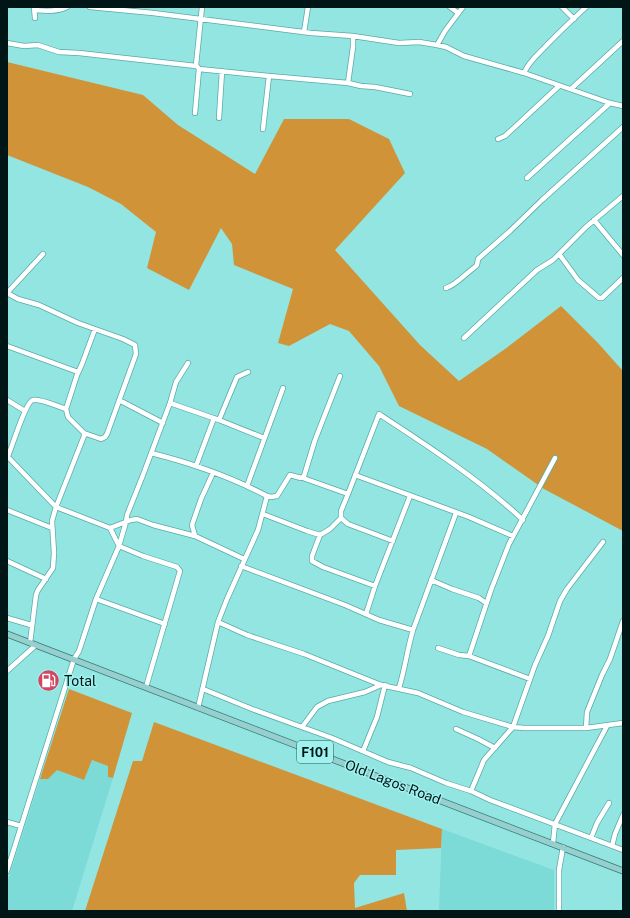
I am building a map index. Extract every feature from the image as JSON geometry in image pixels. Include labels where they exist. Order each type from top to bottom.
[{"type":"main road","name":"Old Lagos Road","points":[[7,634],[623,871]]},
{"type":"street","points":[[35,18],[34,9],[46,11],[60,10],[67,7]]},
{"type":"street","points":[[90,7],[304,32],[353,36],[399,43],[419,42],[437,45],[464,56],[524,73],[559,86],[623,106]]},
{"type":"street","points":[[149,13],[150,7]]},
{"type":"street","points":[[195,113],[202,7]]},
{"type":"street","points":[[304,32],[308,7]]},
{"type":"street","points":[[450,7],[458,13]]},
{"type":"street","points":[[437,45],[463,7]]},
{"type":"street","points":[[562,7],[574,18]]},
{"type":"street","points":[[524,73],[526,66],[586,7]]},
{"type":"street","points":[[348,83],[353,36]]},
{"type":"street","points":[[571,89],[623,41]]},
{"type":"street","points":[[7,43],[24,46],[38,45],[58,52],[79,53],[222,71],[348,83],[410,94]]},
{"type":"street","points":[[219,118],[222,71]]},
{"type":"street","points":[[263,129],[269,76]]},
{"type":"street","points":[[498,139],[505,136],[559,86]]},
{"type":"street","points":[[527,178],[610,103]]},
{"type":"street","points":[[446,288],[453,286],[459,278],[475,267],[478,259],[623,127]]},
{"type":"street","points":[[464,338],[537,270],[559,254],[594,220],[623,196]]},
{"type":"street","points":[[594,220],[623,255]]},
{"type":"street","points":[[43,254],[7,293],[18,299],[39,305],[124,339],[135,345],[136,348],[134,360],[119,400],[104,437],[101,439],[84,433],[68,416],[66,409],[94,328]]},
{"type":"street","points":[[559,254],[578,280],[600,298],[602,298],[623,278]]},
{"type":"street","points":[[7,346],[78,372]]},
{"type":"street","points":[[7,871],[74,659],[83,641],[96,599],[119,546],[129,509],[170,403],[176,382],[188,363]]},
{"type":"street","points":[[219,420],[237,377],[248,372]]},
{"type":"street","points":[[303,478],[315,440],[340,376]]},
{"type":"street","points":[[247,486],[283,388]]},
{"type":"street","points":[[7,400],[25,411]]},
{"type":"street","points":[[66,409],[33,400],[30,401],[7,456],[56,507],[110,528],[137,519],[153,525],[195,536],[244,559]]},
{"type":"street","points":[[119,400],[162,423]]},
{"type":"street","points":[[170,403],[214,418],[264,438]]},
{"type":"street","points":[[262,514],[307,531],[320,534],[330,529],[341,518],[348,494],[379,414],[464,472],[507,505],[523,520]]},
{"type":"street","points":[[196,466],[214,418]]},
{"type":"street","points":[[30,643],[31,625],[36,595],[54,564],[52,521],[84,433]]},
{"type":"street","points":[[151,453],[196,466],[271,497],[277,496],[290,475],[348,494]]},
{"type":"street","points":[[469,656],[486,603],[509,544],[555,458]]},
{"type":"street","points":[[184,533],[192,525],[201,499],[213,473]]},
{"type":"street","points":[[355,475],[513,536]]},
{"type":"street","points":[[198,708],[218,622],[244,559],[258,530],[267,496]]},
{"type":"street","points":[[366,614],[375,586],[410,496]]},
{"type":"street","points":[[7,510],[52,528]]},
{"type":"street","points":[[400,688],[407,650],[413,630],[456,513]]},
{"type":"street","points":[[341,518],[348,524],[393,541]]},
{"type":"street","points":[[192,525],[195,536]]},
{"type":"street","points":[[110,528],[119,546],[179,569],[179,575],[146,687]]},
{"type":"street","points":[[320,534],[312,556],[312,561],[323,567],[375,586]]},
{"type":"street","points":[[471,791],[484,760],[513,727],[560,601],[603,542]]},
{"type":"street","points":[[7,562],[46,579]]},
{"type":"street","points":[[242,566],[388,624],[413,630]]},
{"type":"street","points":[[431,580],[479,598],[486,603]]},
{"type":"street","points":[[96,599],[165,624]]},
{"type":"street","points":[[7,618],[31,625]]},
{"type":"street","points":[[586,728],[587,712],[602,675],[610,660],[623,621]]},
{"type":"street","points":[[218,622],[383,685],[418,693],[462,712],[513,727],[586,728],[623,723]]},
{"type":"street","points":[[7,671],[36,645]]},
{"type":"street","points":[[438,648],[459,655],[469,656],[530,679]]},
{"type":"street","points":[[302,727],[316,707],[328,701],[365,692],[383,685]]},
{"type":"street","points":[[363,751],[377,716],[383,685]]},
{"type":"street","points":[[203,689],[388,762],[411,768],[446,783],[471,791],[490,800],[623,850]]},
{"type":"street","points":[[553,843],[555,824],[607,726]]},
{"type":"street","points":[[456,729],[495,748]]},
{"type":"street","points":[[591,838],[597,823],[609,803]]},
{"type":"street","points":[[612,846],[623,815]]},
{"type":"street","points":[[7,822],[21,826]]},
{"type":"street","points":[[559,911],[559,870],[563,847]]},
{"type":"shaded area","points":[[7,62],[143,95],[178,125],[255,174],[284,119],[349,119],[389,139],[405,173],[335,250],[420,345],[459,381],[505,349],[561,306],[598,343],[623,371],[623,531],[544,489],[487,449],[399,406],[379,366],[349,331],[330,324],[289,346],[278,343],[293,289],[234,265],[232,244],[221,228],[189,290],[147,268],[156,232],[121,204],[88,187],[7,155]]},
{"type":"shaded area","points":[[69,689],[132,713],[113,778],[108,777],[108,766],[92,760],[84,780],[57,770],[48,779],[40,779]]},
{"type":"shaded area","points":[[154,722],[442,829],[441,848],[396,850],[396,875],[360,875],[354,883],[355,908],[404,893],[407,911],[85,911],[133,761],[142,761]]},
{"type":"shaded area","points":[[92,760],[109,766],[108,777],[113,778],[72,911],[7,911],[7,883],[40,779],[48,779],[57,770],[84,780]]},
{"type":"shaded area","points":[[442,829],[554,870],[554,911],[439,911]]},
{"type":"place","name":"Total","points":[[49,681]]}]
